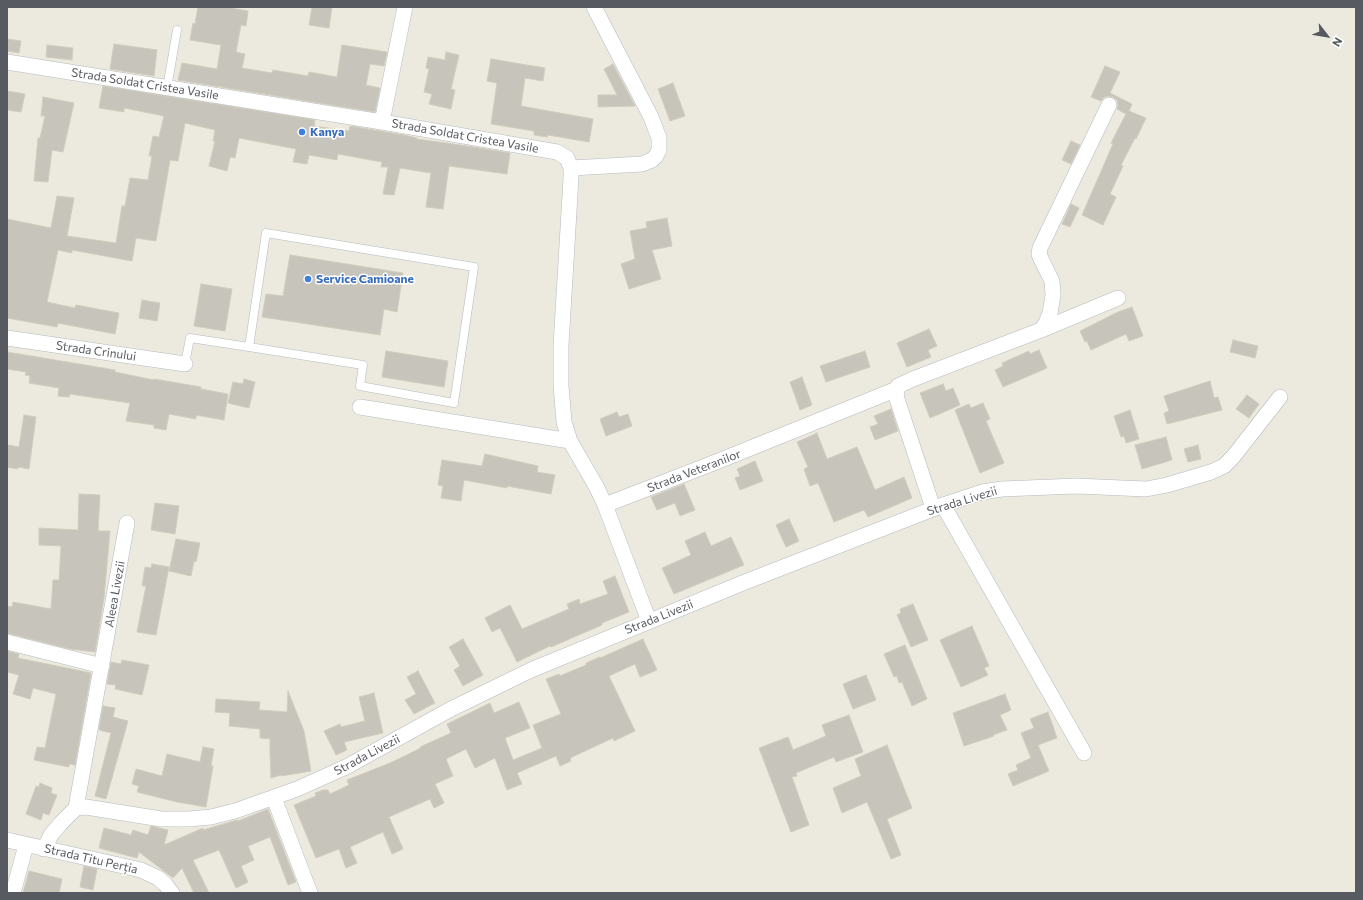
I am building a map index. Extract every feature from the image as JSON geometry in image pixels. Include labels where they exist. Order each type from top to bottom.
[{"type":"street","points":[[382,122],[404,7]]},
{"type":"street","points":[[594,7],[651,117],[659,138],[659,150],[652,160],[642,164],[571,168],[561,364],[562,411],[566,431],[570,441],[596,486],[605,505],[649,621]]},
{"type":"street","name":"Strada Soldat Cristea Vasile","points":[[7,62],[382,122],[557,152],[567,158],[571,168]]},
{"type":"street","points":[[1041,330],[1050,313],[1053,295],[1052,281],[1039,254],[1040,248],[1109,105]]},
{"type":"street","name":"Strada Veteranilor","points":[[605,505],[897,389],[902,383],[913,378],[1041,330],[1118,298]]},
{"type":"street","name":"Strada Crinului","points":[[7,338],[185,364]]},
{"type":"street","points":[[897,389],[896,396],[898,402],[938,506],[1084,753]]},
{"type":"street","name":"Strada Livezii","points":[[76,808],[86,807],[161,819],[177,820],[211,817],[274,798],[346,767],[451,709],[502,683],[581,648],[938,506],[982,492],[1008,488],[1076,486],[1146,489],[1167,485],[1211,472],[1224,466],[1233,457],[1280,397]]},
{"type":"street","points":[[360,407],[570,441]]},
{"type":"street","name":"Aleea Livezii","points":[[76,808],[128,522]]},
{"type":"street","points":[[7,642],[102,666]]},
{"type":"street","points":[[274,798],[310,893]]},
{"type":"street","points":[[44,849],[51,835],[76,808]]},
{"type":"street","name":"Strada Titu Perția","points":[[7,840],[140,870],[158,878],[172,893]]},
{"type":"street","points":[[13,893],[26,845]]},
{"type":"lane","points":[[167,88],[178,30]]},
{"type":"lane","points":[[185,364],[190,338],[363,365],[360,386],[454,403],[474,267],[266,233],[249,347]]},
{"type":"building","points":[[198,7],[225,7],[248,11],[246,26],[241,25],[236,52],[245,54],[242,68],[272,73],[273,70],[308,76],[309,72],[337,77],[342,45],[387,52],[384,66],[370,64],[366,85],[380,88],[375,112],[178,80],[182,63],[217,69],[221,45],[190,40]]},
{"type":"building","points":[[312,7],[332,7],[329,28],[309,25]]},
{"type":"building","points":[[7,39],[21,41],[19,53],[7,51]]},
{"type":"building","points":[[114,44],[157,50],[154,76],[110,69]]},
{"type":"building","points":[[47,45],[73,48],[72,60],[46,57]]},
{"type":"building","points":[[446,52],[459,55],[451,89],[455,90],[451,109],[429,104],[432,94],[424,92],[429,69],[426,68],[428,57],[445,60]]},
{"type":"building","points":[[491,59],[545,68],[543,81],[525,78],[521,106],[593,119],[589,142],[548,135],[547,137],[534,135],[534,131],[491,124],[497,83],[487,81]]},
{"type":"building","points":[[613,64],[635,106],[598,107],[598,95],[617,95],[604,69]]},
{"type":"building","points":[[1105,66],[1120,72],[1110,93],[1132,104],[1129,111],[1146,118],[1121,165],[1123,166],[1110,194],[1116,197],[1103,225],[1082,215],[1113,144],[1111,143],[1126,114],[1117,109],[1117,100],[1113,97],[1104,97],[1101,101],[1091,97]]},
{"type":"building","points":[[673,83],[685,116],[670,121],[658,89]]},
{"type":"building","points":[[103,86],[315,120],[314,126],[349,131],[350,126],[404,135],[417,139],[510,153],[507,174],[449,166],[443,209],[426,207],[431,173],[400,168],[394,195],[383,194],[388,167],[381,167],[382,162],[338,154],[337,160],[309,155],[307,164],[293,162],[296,149],[239,138],[235,158],[230,157],[227,171],[209,166],[215,141],[213,141],[215,130],[185,123],[178,161],[170,160],[156,241],[136,238],[132,261],[72,250],[72,253],[58,250],[47,302],[75,308],[76,305],[119,313],[115,334],[58,323],[57,327],[7,318],[7,219],[51,228],[57,196],[74,198],[67,236],[116,243],[122,206],[125,206],[130,178],[148,180],[152,156],[149,156],[153,136],[159,137],[164,116],[124,108],[124,112],[99,108]]},
{"type":"building","points":[[7,91],[25,94],[21,112],[7,110]]},
{"type":"building","points":[[43,97],[74,103],[63,152],[52,150],[48,182],[34,181],[38,138],[40,138],[45,116],[41,116]]},
{"type":"building","points":[[1071,141],[1080,145],[1071,164],[1062,160]]},
{"type":"building","points":[[1071,204],[1079,208],[1070,227],[1062,224]]},
{"type":"building","points":[[667,218],[672,246],[652,250],[661,279],[629,289],[621,264],[635,259],[630,231],[647,228],[646,222]]},
{"type":"building","points":[[290,255],[403,273],[397,312],[384,309],[380,335],[262,317],[266,294],[283,296]]},
{"type":"building","points":[[201,284],[232,289],[225,331],[194,326]]},
{"type":"building","points":[[142,300],[160,303],[157,321],[139,318]]},
{"type":"building","points":[[1132,307],[1143,336],[1129,341],[1126,334],[1091,350],[1080,331],[1118,312]]},
{"type":"building","points":[[929,329],[937,346],[928,350],[931,357],[907,367],[897,343]]},
{"type":"building","points":[[1233,340],[1258,346],[1255,358],[1230,352]]},
{"type":"building","points":[[1039,350],[1047,368],[1003,387],[995,370],[1003,366],[1002,363],[1029,351],[1030,354]]},
{"type":"building","points":[[386,351],[448,361],[444,387],[382,377]]},
{"type":"building","points":[[865,351],[870,367],[826,382],[820,366]]},
{"type":"building","points":[[7,352],[115,370],[115,372],[201,387],[201,389],[228,394],[224,420],[196,415],[196,419],[169,414],[166,430],[154,428],[154,425],[126,421],[130,403],[70,394],[69,397],[58,396],[59,388],[29,383],[30,376],[25,375],[26,372],[7,369]]},
{"type":"building","points":[[802,377],[812,405],[800,410],[790,382]]},
{"type":"building","points":[[244,379],[255,382],[249,408],[228,403],[233,382],[243,384]]},
{"type":"building","points":[[1210,381],[1214,398],[1218,397],[1222,410],[1167,424],[1164,413],[1169,411],[1164,396]]},
{"type":"building","points":[[943,384],[946,391],[953,388],[960,405],[930,418],[920,393]]},
{"type":"building","points":[[1247,395],[1259,404],[1249,418],[1236,409]]},
{"type":"building","points":[[983,403],[990,419],[986,421],[1004,463],[980,473],[955,410],[969,404],[971,408]]},
{"type":"building","points":[[891,409],[898,431],[875,440],[870,427],[878,424],[874,416]]},
{"type":"building","points":[[1130,410],[1139,439],[1126,443],[1124,436],[1121,437],[1114,416]]},
{"type":"building","points":[[617,412],[619,417],[628,414],[632,426],[606,436],[600,419]]},
{"type":"building","points":[[24,415],[36,417],[29,469],[7,467],[8,445],[19,447]]},
{"type":"building","points":[[817,433],[827,459],[857,447],[875,490],[904,477],[912,498],[868,517],[864,510],[834,522],[818,483],[810,486],[804,469],[808,467],[797,442]]},
{"type":"building","points":[[1166,437],[1172,460],[1142,469],[1135,445]]},
{"type":"building","points":[[1198,445],[1201,459],[1188,462],[1184,449]]},
{"type":"building","points":[[485,454],[538,466],[537,472],[555,475],[551,494],[464,480],[461,501],[441,498],[443,486],[438,485],[442,460],[482,466]]},
{"type":"building","points":[[755,461],[763,481],[740,490],[735,478],[740,476],[737,469]]},
{"type":"building","points":[[684,484],[695,510],[680,516],[675,503],[657,510],[651,497]]},
{"type":"building","points":[[79,494],[100,495],[98,531],[110,531],[104,598],[95,652],[70,649],[7,633],[7,606],[12,607],[13,602],[51,609],[53,580],[59,580],[61,546],[39,545],[39,528],[78,530]]},
{"type":"building","points":[[155,503],[179,506],[175,534],[151,530]]},
{"type":"building","points":[[789,519],[799,541],[786,547],[776,525]]},
{"type":"building","points":[[705,532],[711,546],[731,537],[744,565],[674,594],[662,568],[691,555],[685,541]]},
{"type":"building","points":[[176,539],[200,543],[191,576],[169,571]]},
{"type":"building","points":[[152,564],[169,567],[156,635],[137,632],[146,586],[142,586],[145,567],[151,568]]},
{"type":"building","points":[[615,576],[629,612],[517,662],[500,628],[492,632],[485,618],[510,605],[522,629],[569,609],[567,604],[579,599],[580,604],[608,594],[603,581]]},
{"type":"building","points":[[913,604],[928,640],[911,647],[897,615],[901,613],[900,609]]},
{"type":"building","points":[[972,626],[989,666],[984,668],[988,675],[961,687],[940,640]]},
{"type":"building","points":[[463,639],[483,675],[463,686],[454,670],[460,666],[449,647]]},
{"type":"building","points":[[643,639],[657,670],[640,677],[635,664],[609,676],[635,731],[614,741],[613,738],[570,758],[571,761],[560,766],[556,756],[517,773],[522,784],[507,790],[495,758],[475,768],[466,749],[446,759],[453,776],[435,784],[444,803],[434,808],[430,799],[389,817],[403,849],[392,854],[383,832],[350,847],[357,863],[346,868],[339,849],[316,858],[294,805],[316,796],[315,793],[323,790],[328,790],[330,794],[349,785],[347,780],[390,763],[451,733],[447,724],[490,703],[494,713],[519,702],[530,728],[505,738],[513,760],[542,748],[533,725],[561,714],[546,679],[559,674],[560,676],[586,665],[586,663]]},
{"type":"building","points":[[905,645],[927,699],[912,706],[902,682],[899,683],[897,676],[894,677],[884,654]]},
{"type":"building","points":[[7,651],[19,654],[18,658],[91,673],[75,765],[69,764],[69,767],[34,760],[37,747],[45,748],[56,694],[33,688],[30,699],[13,694],[19,675],[7,672]]},
{"type":"building","points":[[122,660],[149,665],[142,695],[115,689],[116,685],[107,684],[111,662],[121,664]]},
{"type":"building","points":[[418,671],[435,703],[414,714],[405,700],[416,694],[407,677]]},
{"type":"building","points":[[866,675],[876,700],[853,709],[843,684]]},
{"type":"building","points":[[288,691],[304,731],[311,771],[281,775],[271,778],[270,739],[260,738],[260,729],[229,726],[230,713],[215,712],[216,699],[260,702],[259,710],[287,712]]},
{"type":"building","points":[[374,693],[383,733],[344,742],[347,750],[336,755],[324,731],[340,724],[341,727],[365,721],[359,697]]},
{"type":"building","points":[[1005,694],[1011,710],[1000,715],[1007,730],[964,746],[953,713]]},
{"type":"building","points":[[103,706],[115,708],[113,717],[128,721],[106,799],[95,796],[111,733],[99,730]]},
{"type":"building","points":[[1048,712],[1057,738],[1038,745],[1049,771],[1013,786],[1008,774],[1018,770],[1016,765],[1031,758],[1021,733],[1034,728],[1030,719]]},
{"type":"building","points":[[849,715],[863,752],[836,762],[834,757],[796,773],[797,776],[792,777],[809,825],[791,832],[759,748],[788,737],[793,750],[826,736],[822,725]]},
{"type":"building","points":[[887,745],[912,808],[887,819],[901,855],[891,859],[867,802],[842,813],[833,788],[861,776],[855,759]]},
{"type":"building","points":[[203,747],[214,749],[211,766],[213,766],[206,807],[177,802],[137,792],[139,786],[132,784],[136,769],[162,776],[167,754],[200,762]]},
{"type":"building","points":[[40,783],[52,788],[51,793],[57,795],[49,815],[43,813],[41,820],[26,814],[36,786],[39,787]]},
{"type":"building","points":[[268,809],[296,882],[288,885],[270,837],[248,846],[254,860],[241,866],[248,882],[236,888],[219,850],[193,860],[209,893],[194,893],[182,868],[173,878],[139,852],[137,858],[99,848],[104,828],[131,835],[133,830],[148,835],[151,826],[168,830],[164,845],[203,828],[203,830],[237,820],[238,821]]},
{"type":"building","points":[[84,866],[97,869],[93,890],[80,887]]},
{"type":"building","points":[[29,871],[62,879],[59,893],[23,893]]},
{"type":"place","name":"Kanya","points":[[302,132]]},
{"type":"place","name":"Service Camioane","points":[[308,279]]}]
